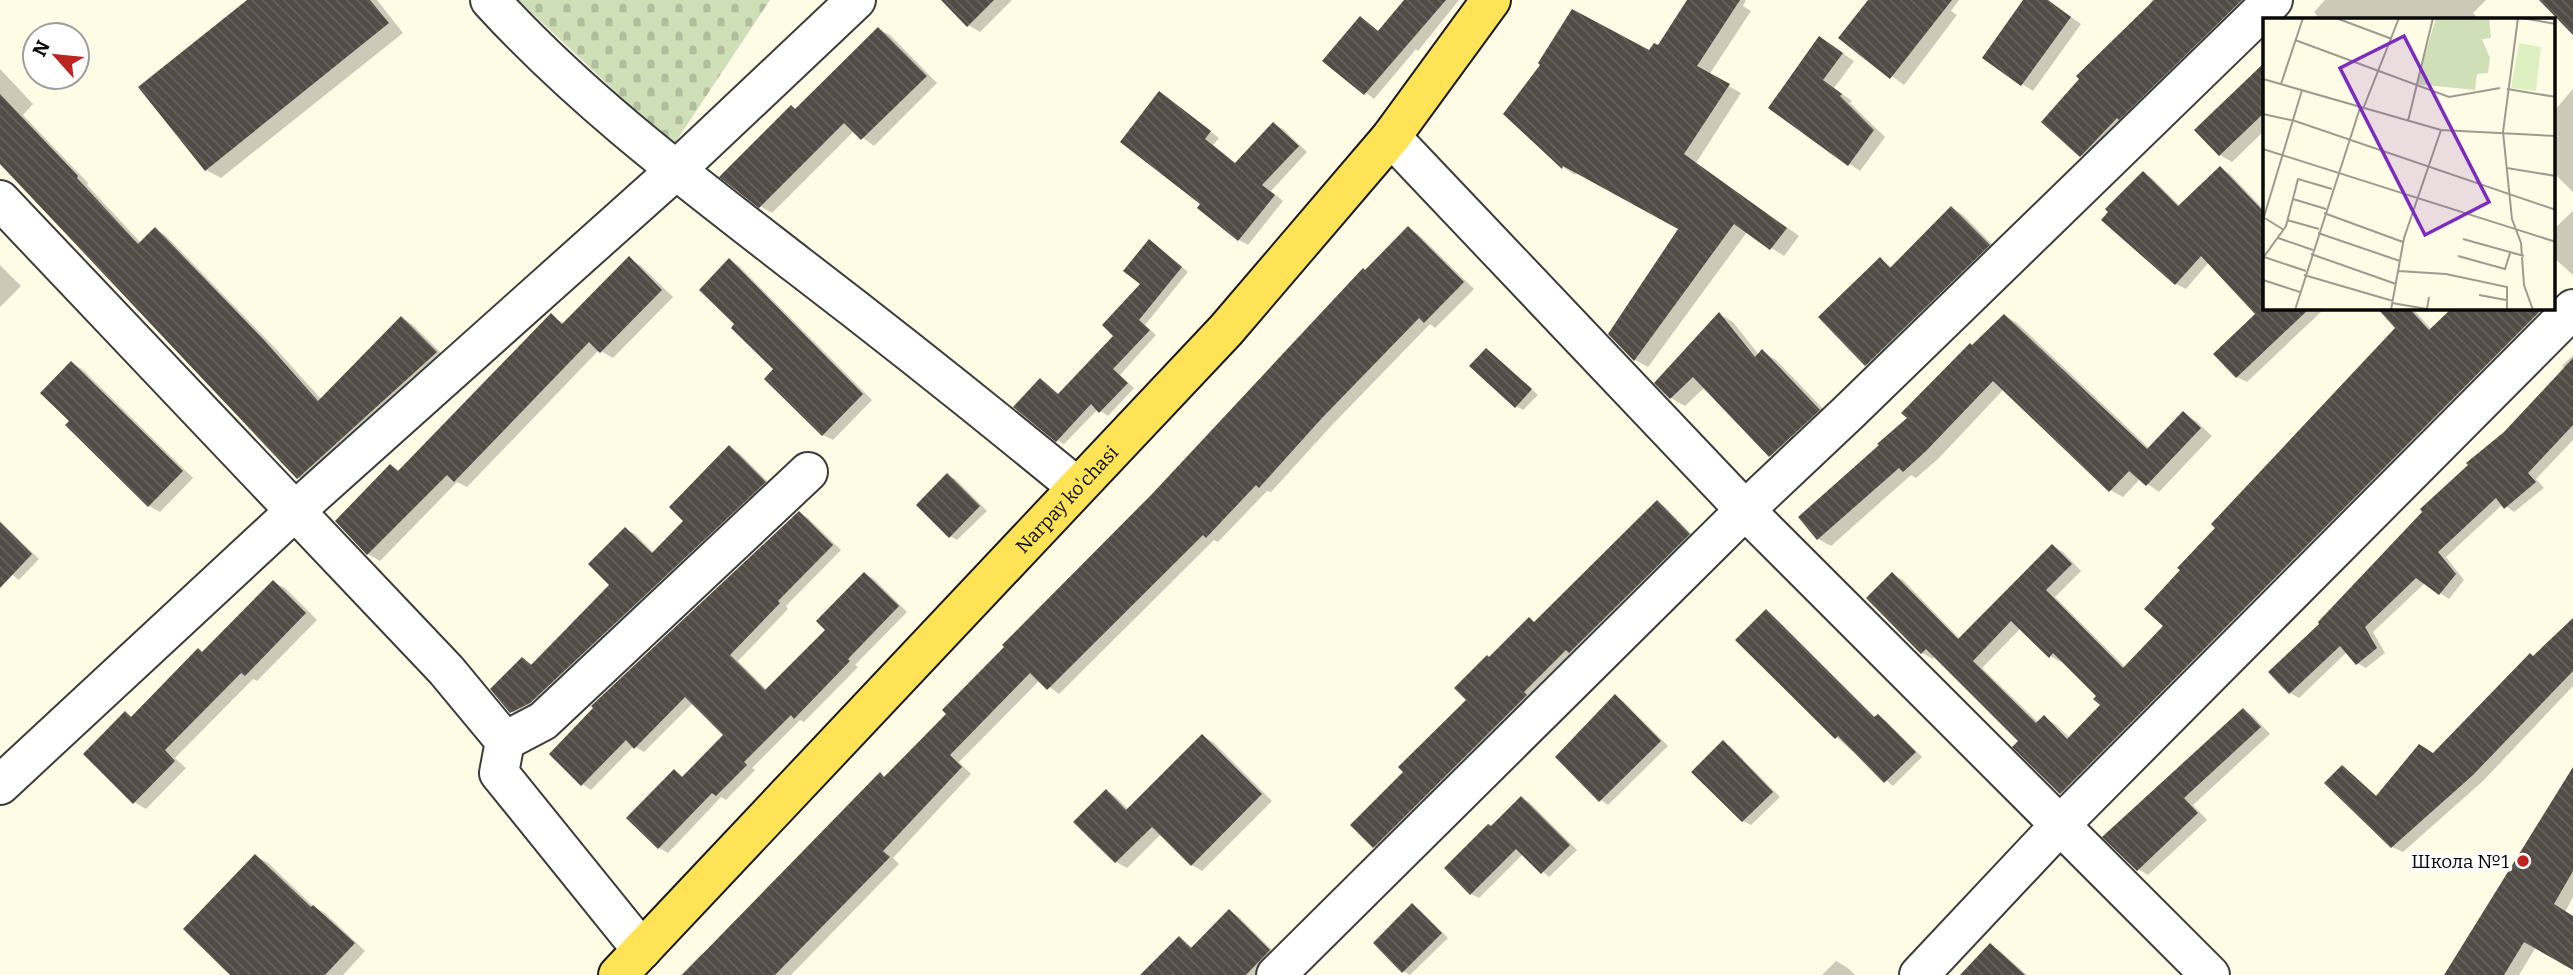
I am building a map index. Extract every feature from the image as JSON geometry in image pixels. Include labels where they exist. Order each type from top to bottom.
[{"type":"main road","name":"Narpay ko'chasi","points":[[630,962],[1226,330],[1391,136],[1492,0]]},
{"type":"street","points":[[490,0],[515,27],[644,146],[936,371],[1077,487]]},
{"type":"street","points":[[0,785],[295,511],[676,170],[856,0]]},
{"type":"street","points":[[1276,975],[1745,510],[2273,0]]},
{"type":"street","points":[[1391,136],[1745,510],[2210,975]]},
{"type":"street","points":[[0,200],[446,670],[505,741]]},
{"type":"street","points":[[1919,975],[2059,826],[2573,309]]},
{"type":"street","points":[[505,741],[543,721],[808,472]]},
{"type":"street","points":[[505,741],[499,773],[630,962]]},
{"type":"green space","points":[[518,0],[770,0],[673,146]]},
{"type":"building","points":[[247,0],[370,0],[389,23],[205,171],[138,87]]},
{"type":"building","points":[[941,0],[994,0],[967,27]]},
{"type":"building","points":[[1404,0],[1446,0],[1364,95],[1322,61],[1360,16],[1378,31]]},
{"type":"building","points":[[1687,0],[1740,0],[1697,66],[1730,84],[1684,154],[1787,228],[1770,250],[1734,224],[1634,361],[1608,334],[1678,229],[1563,166],[1562,169],[1503,114],[1540,65],[1538,63],[1572,9],[1649,50],[1654,43],[1658,45]]},
{"type":"building","points":[[1868,0],[1952,0],[1890,79],[1838,38]]},
{"type":"building","points":[[2023,0],[2048,0],[2071,17],[2021,86],[1982,58]]},
{"type":"building","points":[[2154,0],[2242,0],[2119,120],[2117,118],[2080,157],[2041,122],[2079,79],[2076,76]]},
{"type":"building","points":[[2539,0],[2573,0],[2573,35]]},
{"type":"building","points":[[878,27],[927,76],[861,140],[844,123],[759,208],[719,177],[791,105],[795,109]]},
{"type":"building","points":[[1819,36],[1843,53],[1823,80],[1842,94],[1840,96],[1874,130],[1848,166],[1768,108]]},
{"type":"building","points":[[2263,64],[2263,114],[2219,156],[2194,130]]},
{"type":"building","points":[[1159,91],[1211,131],[1205,139],[1235,163],[1273,122],[1299,146],[1262,185],[1275,195],[1238,241],[1197,208],[1200,204],[1120,142]]},
{"type":"building","points":[[0,94],[138,244],[155,227],[264,340],[318,401],[401,316],[437,352],[297,479],[0,164]]},
{"type":"building","points":[[2220,166],[2263,211],[2263,310],[2308,310],[2236,378],[2213,354],[2255,314],[2201,256],[2175,285],[2101,220],[2108,212],[2105,209],[2143,171],[2178,206]]},
{"type":"building","points":[[1951,206],[1990,245],[1865,366],[1818,317],[1880,257],[1890,268]]},
{"type":"building","points":[[1408,226],[1464,282],[1424,323],[1419,318],[1259,488],[1256,485],[1206,538],[1203,535],[1047,690],[1030,673],[950,755],[962,767],[883,851],[890,857],[775,975],[682,975],[880,772],[884,777],[946,714],[942,710],[1004,647],[1002,645],[1152,494],[1363,268],[1365,270]]},
{"type":"building","points":[[1149,239],[1182,267],[1139,320],[1150,330],[1113,369],[1128,383],[1099,413],[1091,404],[1056,442],[1013,407],[1040,378],[1058,394],[1113,336],[1102,325],[1140,284],[1123,271]]},
{"type":"building","points":[[629,256],[662,290],[600,353],[589,342],[454,482],[447,475],[367,555],[335,521],[390,464],[398,471],[551,313],[562,324]]},
{"type":"building","points":[[729,258],[863,394],[822,436],[764,379],[773,369],[731,328],[734,324],[699,290]]},
{"type":"building","points":[[2379,310],[2411,310],[2429,330],[2450,310],[2541,310],[2060,794],[2012,747],[2018,741],[1926,649],[1921,654],[1866,598],[1892,572],[1958,639],[2052,544],[2072,564],[2046,590],[2123,668],[2163,626],[2144,609],[2180,570],[2177,568],[2215,528],[2211,524],[2395,328]],"holes":[[[2011,621],[2049,658],[2053,653],[2096,696],[2093,699],[2100,705],[2067,739],[2044,715],[2036,723],[1973,661]]]},
{"type":"building","points":[[1719,312],[1755,357],[1762,349],[1820,410],[1769,457],[1693,377],[1670,399],[1654,383]]},
{"type":"building","points":[[2004,314],[2147,449],[2183,411],[2201,428],[2146,486],[2129,471],[2109,492],[1993,381],[1903,472],[1899,468],[1817,540],[1798,517],[1907,418],[1901,413],[1970,343],[1972,345]]},
{"type":"building","points":[[1486,348],[1532,389],[1515,408],[1469,366]]},
{"type":"building","points":[[2573,358],[2573,425],[2528,473],[2536,482],[2504,509],[2496,498],[2438,552],[2456,574],[2439,595],[2416,578],[2365,627],[2377,648],[2356,665],[2340,646],[2289,694],[2268,672],[2319,624],[2422,512],[2420,509],[2468,465],[2466,463],[2504,432]]},
{"type":"building","points":[[71,361],[183,471],[148,507],[65,425],[69,421],[40,393]]},
{"type":"building","points":[[729,445],[766,482],[530,703],[510,713],[490,689],[522,657],[531,665],[609,585],[588,564],[625,527],[652,553],[683,521],[669,507]]},
{"type":"building","points":[[947,473],[980,506],[949,538],[916,505]]},
{"type":"building","points":[[1657,500],[1690,534],[1569,653],[1566,650],[1524,692],[1527,695],[1373,848],[1350,825],[1403,772],[1398,767],[1466,700],[1454,688],[1529,617],[1534,622]]},
{"type":"building","points":[[799,511],[833,545],[730,655],[765,690],[825,630],[816,621],[864,572],[899,606],[794,719],[791,715],[744,762],[747,765],[716,796],[712,793],[658,849],[626,818],[674,769],[682,777],[723,735],[685,697],[634,749],[626,740],[581,786],[549,754],[593,708],[591,706]]},
{"type":"building","points":[[0,522],[32,554],[0,588]]},
{"type":"building","points":[[273,580],[306,613],[245,676],[241,673],[165,750],[175,761],[133,804],[83,754],[125,711],[131,717],[198,648],[202,652]]},
{"type":"building","points":[[1766,609],[1874,717],[1878,714],[1916,752],[1884,783],[1838,736],[1835,739],[1735,640]]},
{"type":"building","points":[[2573,618],[2573,671],[2473,775],[2391,848],[2324,783],[2342,765],[2376,796],[2419,744],[2433,753],[2530,653],[2533,656]]},
{"type":"building","points":[[1615,694],[1661,741],[1599,802],[1555,757]]},
{"type":"building","points":[[2243,708],[2261,727],[2184,798],[2198,813],[2137,871],[2102,837]]},
{"type":"building","points":[[1202,734],[1262,794],[1191,866],[1152,827],[1115,863],[1073,822],[1106,789],[1126,810]]},
{"type":"building","points":[[1723,740],[1773,792],[1742,822],[1691,772]]},
{"type":"building","points":[[2573,767],[2573,871],[2554,904],[2573,916],[2573,970],[2524,942],[2504,975],[2444,975]]},
{"type":"building","points":[[1521,796],[1570,845],[1541,874],[1516,849],[1470,895],[1444,868]]},
{"type":"building","points":[[255,854],[311,907],[313,905],[355,943],[325,975],[230,975],[183,929]]},
{"type":"building","points":[[1412,903],[1442,933],[1402,973],[1373,943]]},
{"type":"building","points":[[1229,909],[1270,950],[1246,975],[1140,975],[1179,936],[1191,948]]},
{"type":"building","points":[[1990,943],[2025,975],[1960,975]]},
{"type":"place","name":"Школа №1","points":[[2523,861]]}]
